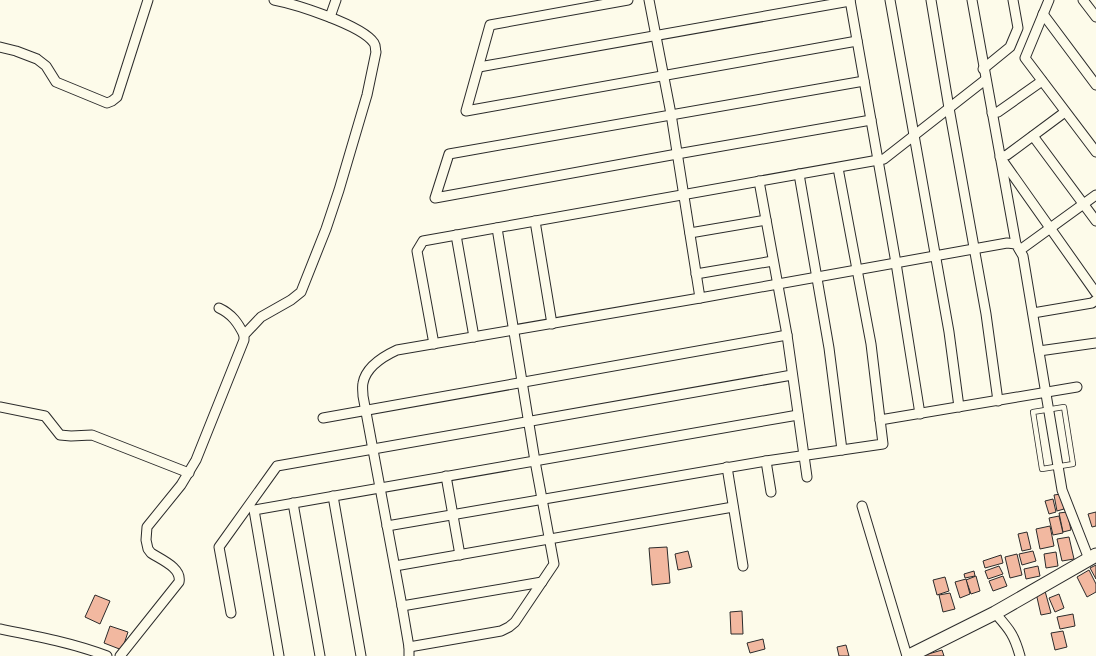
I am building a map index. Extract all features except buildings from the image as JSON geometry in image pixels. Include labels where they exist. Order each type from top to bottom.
[{"type":"street","points":[[0,47],[37,59],[46,66],[56,82],[107,102],[112,102],[117,97],[148,0]]},
{"type":"street","points":[[244,335],[261,317],[291,300],[301,292],[328,222],[367,95],[376,52],[375,46],[371,39],[357,30],[330,17],[290,3],[274,0]]},
{"type":"street","points":[[330,17],[336,0]]},
{"type":"street","points":[[628,0],[490,25],[466,111],[857,41]]},
{"type":"street","points":[[649,0],[671,114],[700,298]]},
{"type":"street","points":[[890,0],[949,332],[959,407]]},
{"type":"street","points":[[931,0],[986,314],[998,401]]},
{"type":"street","points":[[862,506],[908,656],[995,613],[1093,557],[1062,490],[1023,256],[1018,247],[1000,158],[983,69],[972,0]]},
{"type":"street","points":[[983,69],[1010,46],[1018,28],[1013,0]]},
{"type":"street","points":[[1049,0],[1025,58],[1096,152]]},
{"type":"street","points":[[1083,0],[1096,17]]},
{"type":"street","points":[[478,67],[850,1],[896,262],[920,414]]},
{"type":"street","points":[[1043,14],[1096,85]]},
{"type":"street","points":[[434,344],[417,251],[423,241],[683,194],[884,160],[985,80]]},
{"type":"street","points":[[864,81],[449,154],[435,198],[871,120]]},
{"type":"street","points":[[992,113],[998,112],[1042,81]]},
{"type":"street","points":[[1000,158],[1007,155],[1065,112]]},
{"type":"street","points":[[1033,136],[1096,221]]},
{"type":"street","points":[[1000,158],[1096,293]]},
{"type":"street","points":[[387,526],[727,467],[883,444],[871,344],[838,168]]},
{"type":"street","points":[[799,174],[829,348],[842,450]]},
{"type":"street","points":[[759,181],[786,335],[807,477]]},
{"type":"street","points":[[1018,247],[1050,228],[1096,195]]},
{"type":"street","points":[[690,234],[766,220]]},
{"type":"street","points":[[535,221],[552,324]]},
{"type":"street","points":[[497,228],[514,330],[535,461],[554,564],[515,622],[505,629],[409,651],[395,566],[363,396],[363,382],[371,368],[383,357],[397,350],[514,330],[552,324],[700,298],[896,262],[1007,243],[1018,247]]},
{"type":"street","points":[[456,235],[474,337]]},
{"type":"street","points":[[696,274],[773,261]]},
{"type":"street","points":[[1033,313],[1092,303],[1096,300]]},
{"type":"street","points":[[120,656],[179,582],[180,577],[177,570],[151,553],[148,549],[146,533],[147,527],[189,473],[202,447],[213,415],[244,340],[244,335],[240,325],[232,315],[219,308]]},
{"type":"street","points":[[323,418],[786,335]]},
{"type":"street","points":[[1039,351],[1096,343]]},
{"type":"street","points":[[231,613],[219,547],[277,466],[792,375]]},
{"type":"street","points":[[880,420],[1077,387]]},
{"type":"street","points":[[0,407],[45,416],[60,435],[92,435],[189,473]]},
{"type":"street","points":[[380,487],[798,415]]},
{"type":"street","points":[[279,656],[254,510],[535,461]]},
{"type":"street","points":[[766,461],[771,492]]},
{"type":"street","points":[[727,467],[743,566]]},
{"type":"street","points":[[446,476],[460,555]]},
{"type":"street","points":[[333,496],[361,656]]},
{"type":"street","points":[[293,503],[320,656]]},
{"type":"street","points":[[395,566],[733,507]]},
{"type":"street","points":[[402,606],[542,582]]},
{"type":"street","points":[[995,613],[1008,627],[1014,637],[1020,656]]},
{"type":"street","points":[[0,629],[50,639],[89,649],[107,656]]},
{"type":"lane","points":[[1064,407],[1073,464],[1058,467],[1042,469],[1033,412],[1064,407]]}]
